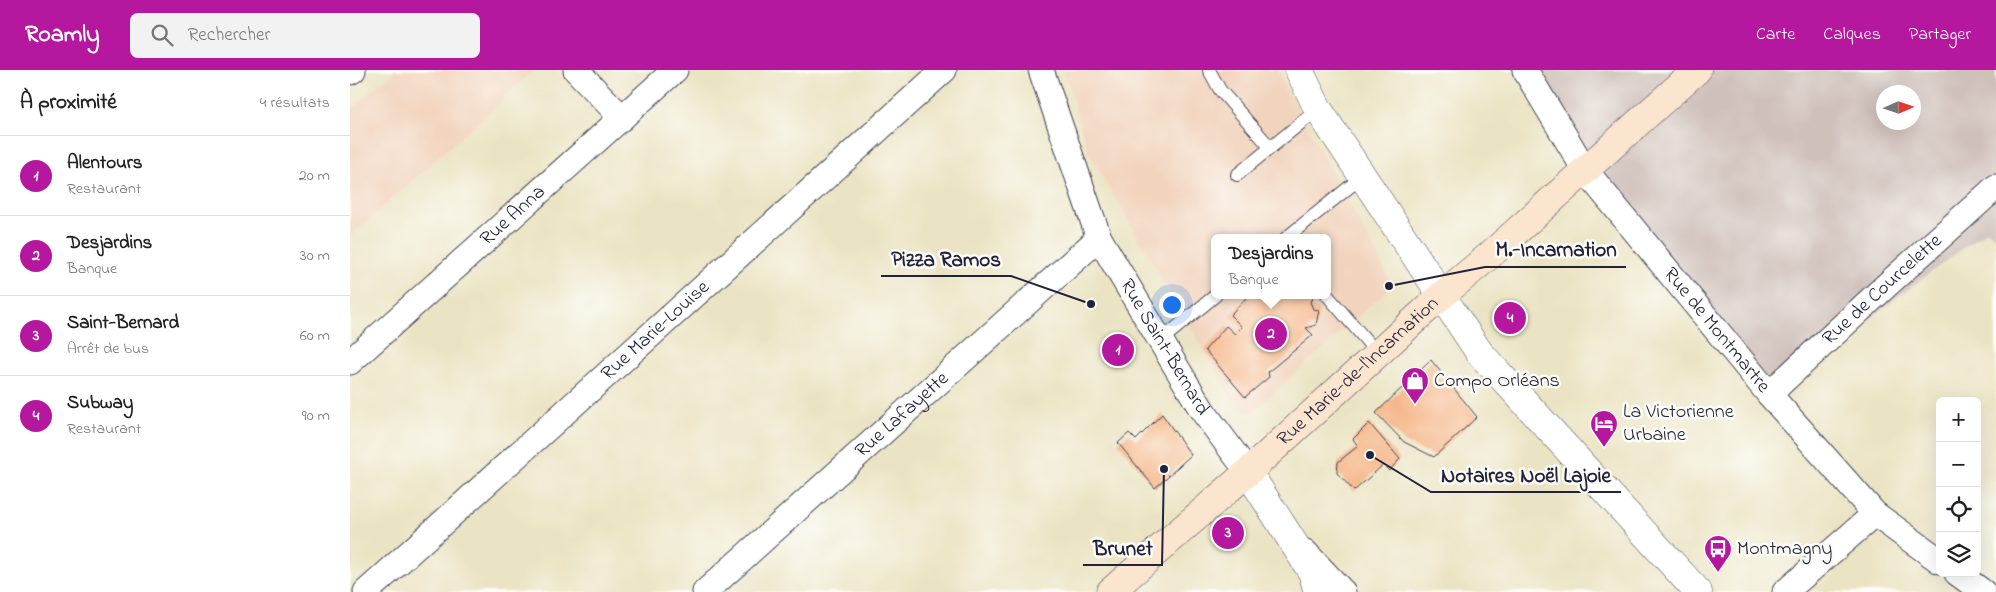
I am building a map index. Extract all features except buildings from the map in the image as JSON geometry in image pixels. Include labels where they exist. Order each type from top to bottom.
[{"type":"main road","name":"Rue Marie-de-l'Incarnation","points":[[1110,592],[1248,472],[1441,296],[1696,70]]},
{"type":"street","points":[[576,70],[622,118]]},
{"type":"street","name":"Rue Anna","points":[[350,362],[675,70]]},
{"type":"street","name":"Rue Marie-Louise","points":[[366,592],[944,70]]},
{"type":"street","name":"Rue Saint-Bernard","points":[[1041,70],[1099,238],[1202,410],[1248,472],[1289,535],[1343,592]]},
{"type":"street","points":[[1299,70],[1318,110],[1480,352],[1698,592]]},
{"type":"street","name":"Rue de Montmartre","points":[[1525,70],[1585,170],[1769,394],[1875,514],[1936,558]]},
{"type":"street","name":"Rue de Courcelette","points":[[1769,394],[1996,187]]},
{"type":"street","name":"Rue Lafayette","points":[[705,592],[1099,238]]},
{"type":"street","points":[[1786,592],[1875,514]]},
{"type":"street","points":[[1289,535],[1312,572],[1318,592]]},
{"type":"street","points":[[1962,577],[1983,592]]},
{"type":"lane","points":[[1209,70],[1220,90],[1270,147]]},
{"type":"lane","points":[[1237,175],[1318,110]]},
{"type":"lane","points":[[1291,234],[1363,176]]},
{"type":"lane","points":[[1160,341],[1211,299]]},
{"type":"lane","points":[[1330,299],[1378,354]]},
{"type":"shaded area","points":[[395,70],[533,70],[350,236],[350,110]]},
{"type":"shaded area","points":[[1065,70],[1277,70],[1389,278],[1388,290],[1252,412],[1240,412],[1087,150]]},
{"type":"shaded area","points":[[1525,70],[1996,70],[1996,238],[1987,230],[1769,394]]},
{"type":"place","name":"M.-Incarnation","points":[[1389,286]]},
{"type":"place","name":"Pizza Ramos","points":[[1091,304]]},
{"type":"place","name":"Subway","points":[[1510,318]]},
{"type":"place","name":"Desjardins","points":[[1271,334]]},
{"type":"place","name":"Alentours","points":[[1118,350]]},
{"type":"place","name":"Compo Orléans","points":[[1415,405]]},
{"type":"place","name":"La Victorienne Urbaine","points":[[1604,448]]},
{"type":"place","name":"Notaires Noël Lajoie","points":[[1370,455]]},
{"type":"place","name":"Brunet","points":[[1164,469]]},
{"type":"place","name":"Saint-Bernard","points":[[1228,533]]},
{"type":"place","name":"Montmagny","points":[[1718,573]]}]
